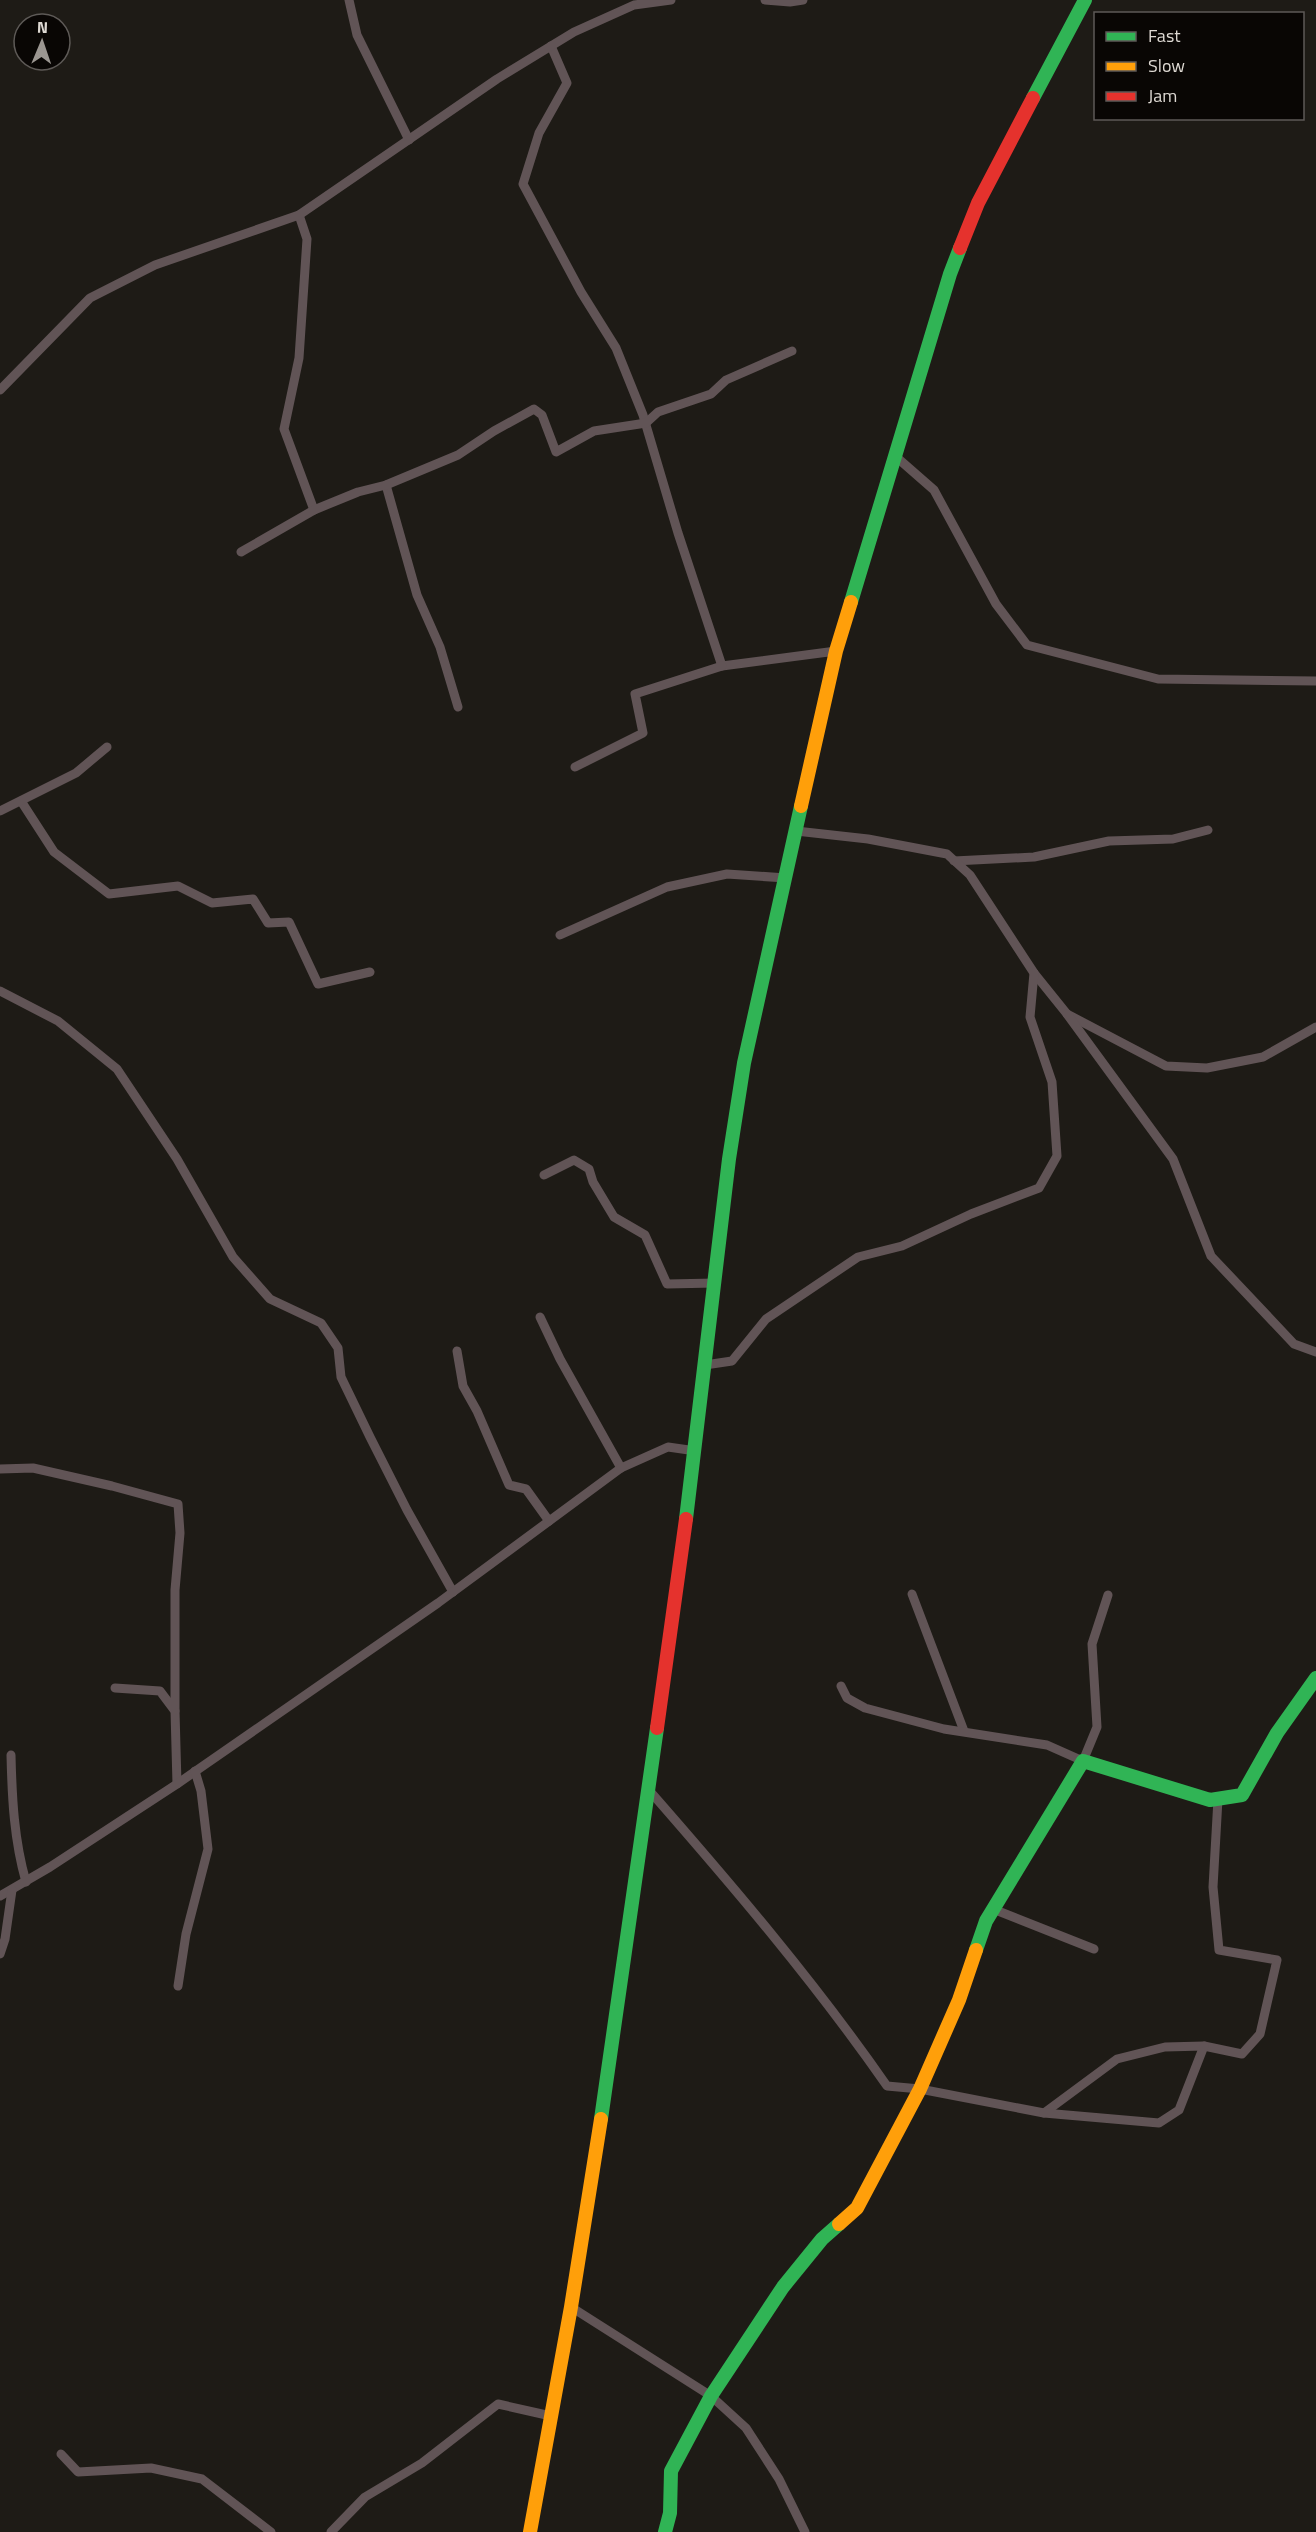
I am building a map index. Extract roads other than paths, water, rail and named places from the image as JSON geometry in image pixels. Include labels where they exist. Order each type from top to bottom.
[{"type":"main road","points":[[530,2532],[571,2307],[603,2107],[696,1451],[729,1159],[744,1063],[836,651],[950,274],[978,203],[1085,0]]},
{"type":"main road","points":[[665,2532],[670,2513],[671,2471],[711,2396],[783,2288],[822,2239],[857,2208],[920,2089],[959,2000],[986,1921],[1083,1761],[1210,1800],[1242,1795],[1276,1733],[1316,1678]]},
{"type":"street","points":[[349,0],[357,35],[409,140]]},
{"type":"street","points":[[0,390],[90,298],[155,265],[299,215],[497,79],[573,32],[634,5],[671,0]]},
{"type":"street","points":[[765,0],[790,2],[803,0]]},
{"type":"street","points":[[550,46],[567,83],[539,133],[523,184],[581,292],[616,348],[646,423],[678,533],[722,666]]},
{"type":"street","points":[[299,215],[307,239],[299,358],[284,429],[314,510]]},
{"type":"street","points":[[241,552],[314,510],[358,492],[386,485],[458,455],[494,431],[534,409],[542,415],[556,452],[594,430],[646,423],[658,412],[711,394],[726,380],[792,351]]},
{"type":"street","points":[[894,455],[934,490],[996,604],[1027,645],[1158,679],[1316,681]]},
{"type":"street","points":[[386,485],[417,595],[440,647],[458,707]]},
{"type":"street","points":[[575,767],[644,733],[635,694],[722,666],[836,651]]},
{"type":"street","points":[[0,811],[76,773],[107,747]]},
{"type":"street","points":[[21,801],[54,852],[108,894],[178,886],[212,903],[253,899],[268,923],[289,922],[318,984],[370,972]]},
{"type":"street","points":[[954,861],[1034,857],[1109,841],[1173,839],[1208,830]]},
{"type":"street","points":[[796,831],[868,839],[947,854],[970,875],[1034,973],[1067,1014],[1173,1159],[1211,1256],[1294,1344],[1316,1352]]},
{"type":"street","points":[[560,935],[667,887],[727,874],[786,878]]},
{"type":"street","points":[[705,1365],[732,1361],[766,1319],[858,1257],[902,1246],[971,1214],[1039,1188],[1057,1156],[1052,1082],[1030,1017],[1034,973]]},
{"type":"street","points":[[0,991],[58,1021],[117,1069],[177,1159],[233,1257],[270,1299],[321,1323],[338,1348],[341,1377],[370,1437],[407,1510],[453,1592]]},
{"type":"street","points":[[1067,1014],[1166,1066],[1207,1068],[1263,1057],[1316,1027]]},
{"type":"street","points":[[544,1175],[574,1160],[589,1169],[593,1182],[614,1216],[645,1235],[666,1284],[715,1283]]},
{"type":"street","points":[[540,1317],[560,1359],[621,1468]]},
{"type":"street","points":[[457,1351],[464,1386],[509,1485],[526,1489],[549,1521]]},
{"type":"street","points":[[0,1896],[26,1882],[177,1784],[453,1592],[621,1468],[668,1447],[696,1451]]},
{"type":"street","points":[[0,1469],[33,1468],[112,1485],[178,1504],[180,1533],[175,1590],[177,1784]]},
{"type":"street","points":[[912,1594],[964,1731]]},
{"type":"street","points":[[841,1686],[847,1698],[865,1708],[913,1721],[1047,1745],[1083,1761],[1097,1727],[1092,1644],[1108,1596]]},
{"type":"street","points":[[115,1688],[160,1691],[175,1711]]},
{"type":"street","points":[[11,1755],[13,1820],[19,1858],[26,1882]]},
{"type":"street","points":[[178,1986],[186,1934],[208,1849],[201,1791],[195,1771]]},
{"type":"street","points":[[648,1789],[786,1951],[848,2030],[887,2086],[920,2089],[1044,2113],[1159,2123],[1179,2110],[1204,2046]]},
{"type":"street","points":[[1044,2113],[1117,2059],[1165,2047],[1204,2046],[1242,2054],[1260,2034],[1278,1960],[1219,1950],[1214,1887],[1218,1798]]},
{"type":"street","points":[[0,1954],[5,1939],[12,1890]]},
{"type":"street","points":[[993,1909],[1094,1949]]},
{"type":"street","points":[[571,2307],[711,2396],[746,2428],[778,2479],[805,2532]]},
{"type":"street","points":[[331,2532],[365,2497],[422,2463],[498,2404],[551,2416]]},
{"type":"street","points":[[61,2454],[78,2472],[151,2468],[202,2479],[271,2532]]}]
